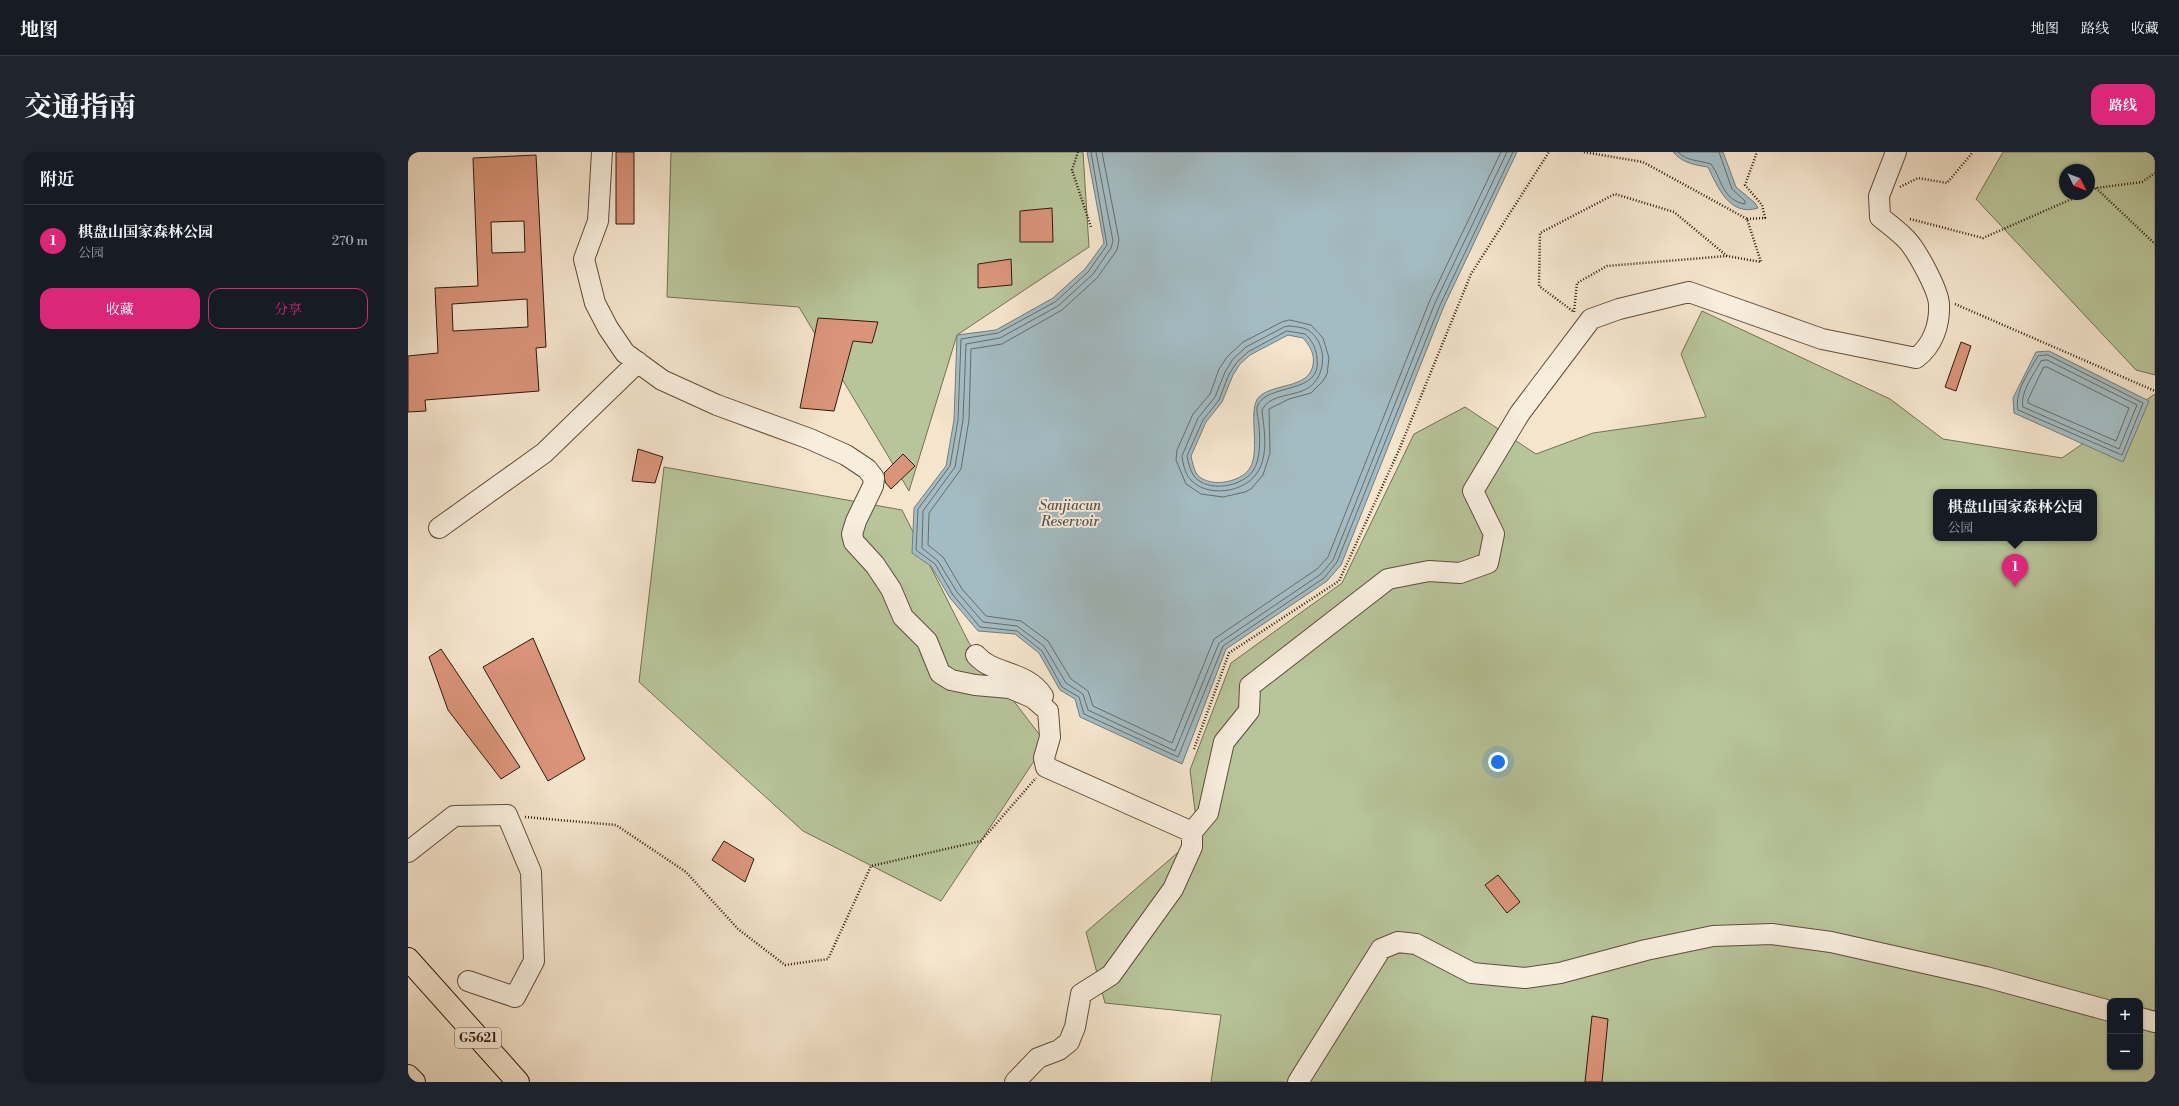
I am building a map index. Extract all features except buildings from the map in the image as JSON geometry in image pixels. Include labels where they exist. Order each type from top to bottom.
[{"type":"highway","name":"G5621","points":[[408,959],[518,1082]]},
{"type":"highway","points":[[408,1076],[414,1082]]},
{"type":"street","points":[[602,152],[598,221],[584,259],[595,303],[608,328],[625,353],[662,380],[717,405],[810,439],[846,455],[867,469],[874,478],[873,486],[856,521],[852,534],[854,542],[875,565],[891,589],[903,617],[927,641],[940,673],[951,680],[975,685],[1010,688],[1033,698],[1048,711]]},
{"type":"street","points":[[1015,1082],[1038,1058],[1059,1050],[1069,1042],[1075,1027],[1081,994],[1111,974],[1173,889],[1192,847],[1192,832],[1208,813],[1224,742],[1249,711],[1250,686],[1388,579],[1429,571],[1460,573],[1488,563],[1494,534],[1473,491],[1520,413],[1591,319],[1619,309],[1689,292],[1822,339],[1916,358],[1926,350],[1936,330],[1939,302],[1922,259],[1906,239],[1880,217],[1879,196],[1896,152]]},
{"type":"street","points":[[439,528],[544,453],[638,362]]},
{"type":"street","points":[[976,655],[981,661],[990,666],[1010,672],[1037,687],[1046,700],[1050,737],[1044,758],[1046,767],[1192,832]]},
{"type":"street","points":[[408,852],[454,816],[507,815],[531,872],[534,961],[515,997],[468,981]]},
{"type":"street","points":[[1298,1082],[1381,949],[1398,942],[1416,944],[1472,973],[1525,978],[1560,973],[1646,950],[1713,936],[1772,934],[1831,942],[1986,977],[2107,1009]]},
{"type":"street","points":[[2143,1019],[2155,1022]]},
{"type":"path","points":[[1078,152],[1072,170],[1092,227]]},
{"type":"path","points":[[1194,749],[1229,653],[1339,581],[1399,450],[1471,274],[1549,152]]},
{"type":"path","points":[[1584,152],[1643,162],[1747,219],[1765,218],[1762,205],[1745,185],[1757,152],[1760,152]]},
{"type":"path","points":[[1879,196],[1918,178],[1947,183],[1973,152]]},
{"type":"path","points":[[2096,188],[2142,182],[2155,173]]},
{"type":"path","points":[[2096,188],[2155,244]]},
{"type":"path","points":[[1726,256],[1674,212],[1614,194],[1540,233],[1539,286],[1574,312],[1577,284],[1607,266],[1726,256],[1761,262],[1747,219]]},
{"type":"path","points":[[1906,218],[1983,238],[2069,200]]},
{"type":"path","points":[[1939,302],[1960,305],[2155,391]]},
{"type":"path","points":[[507,815],[616,825],[686,872],[738,929],[785,965],[828,959],[871,866],[981,841],[1046,767]]},
{"type":"green space","points":[[671,152],[1083,152],[1089,247],[957,335],[909,491],[799,307],[667,297]]},
{"type":"green space","points":[[2003,152],[2155,152],[2155,375],[2136,370],[1976,199]]},
{"type":"green space","points":[[1702,311],[1890,399],[1943,439],[2062,458],[2155,394],[2155,1082],[1211,1082],[1221,1015],[1105,1003],[1086,932],[1198,835],[1190,770],[1231,663],[1342,583],[1414,434],[1465,407],[1536,454],[1593,433],[1706,417],[1681,354]]},
{"type":"green space","points":[[664,467],[902,510],[969,643],[1046,743],[941,901],[803,831],[639,682]]},
{"type":"water","name":"Sanjiacun Reservoir","points":[[1087,152],[1517,152],[1444,306],[1341,565],[1327,581],[1226,649],[1182,764],[1080,717],[1075,699],[1060,690],[1039,653],[1015,634],[978,631],[950,598],[931,566],[912,553],[914,508],[946,466],[954,420],[957,335],[996,330],[1053,298],[1085,269],[1104,243]],"holes":[[[1288,335],[1303,338],[1313,354],[1313,365],[1310,373],[1298,382],[1273,389],[1259,397],[1254,410],[1255,440],[1253,460],[1250,468],[1246,473],[1239,477],[1224,482],[1208,481],[1201,478],[1196,473],[1191,456],[1206,422],[1222,402],[1233,375],[1240,364],[1250,355]]]},
{"type":"water","points":[[1673,152],[1723,152],[1736,187],[1755,203],[1758,208],[1748,210],[1733,205],[1721,192],[1708,167],[1689,163],[1681,159]]},
{"type":"water","points":[[2049,351],[2149,401],[2123,462],[2014,413],[2013,398],[2036,352]]},
{"type":"place","name":"棋盘山国家森林公园","points":[[2015,587]]}]
